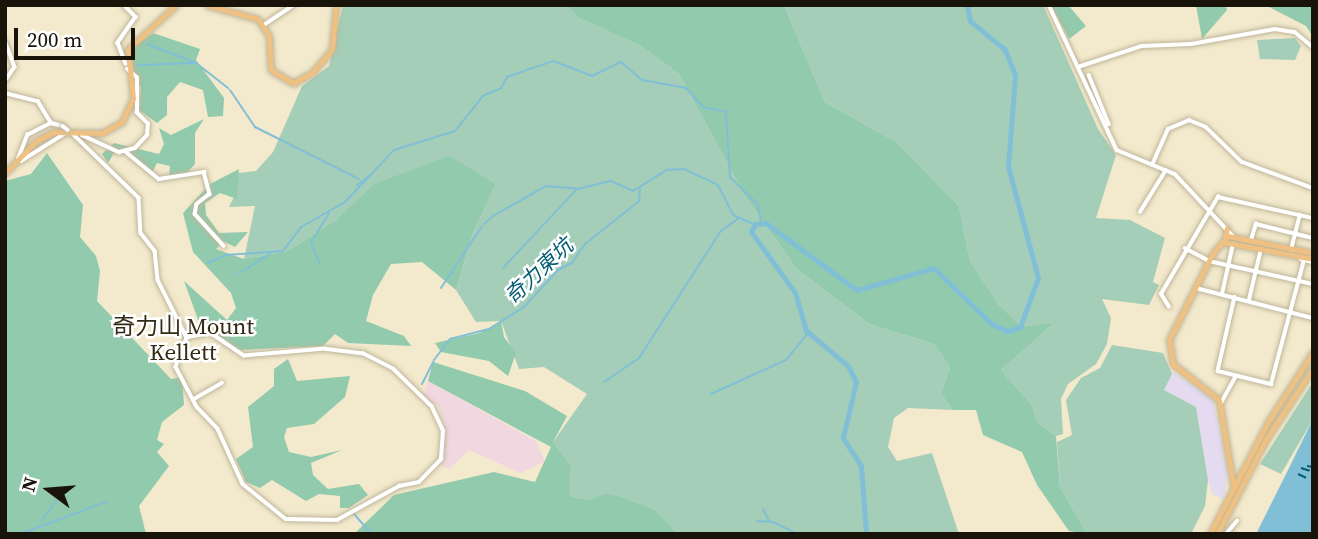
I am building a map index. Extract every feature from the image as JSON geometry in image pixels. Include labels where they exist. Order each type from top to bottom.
[{"type":"main road","points":[[5,173],[36,141],[54,132],[69,128],[97,133],[117,127],[130,111],[133,92],[126,66],[132,43],[176,5]]},
{"type":"main road","points":[[206,5],[246,12],[264,25],[273,72],[283,81],[297,82],[315,71],[332,49],[336,5]]},
{"type":"main road","points":[[1227,228],[1168,349],[1178,369],[1213,390],[1221,404],[1234,489]]},
{"type":"main road","points":[[1234,239],[1261,249],[1313,258]]},
{"type":"main road","points":[[1222,241],[1251,240],[1293,250],[1313,258]]},
{"type":"main road","points":[[1210,534],[1245,466],[1313,352]]},
{"type":"main road","points":[[1217,534],[1266,439],[1313,368]]},
{"type":"main road","points":[[1230,464],[1245,466]]},
{"type":"street","points":[[5,167],[20,160],[46,141],[70,132],[115,150],[125,151],[139,145],[149,127],[137,113],[137,78],[126,66],[118,43],[136,17],[124,5]]},
{"type":"street","points":[[264,25],[294,5]]},
{"type":"street","points":[[1049,5],[1117,150],[1166,170],[1208,207],[1234,239],[1222,294]]},
{"type":"street","points":[[1078,67],[1142,46],[1191,44],[1275,29],[1295,32],[1313,47]]},
{"type":"street","points":[[5,41],[15,67],[5,82]]},
{"type":"street","points":[[1089,75],[1110,124]]},
{"type":"street","points":[[5,93],[38,102],[51,124]]},
{"type":"street","points":[[1152,165],[1168,129],[1189,120],[1206,127],[1242,162],[1313,188]]},
{"type":"street","points":[[20,160],[27,135],[51,124],[63,127],[139,198],[141,233],[155,251],[158,280],[187,338],[176,365],[194,400],[218,429],[243,484],[287,519],[343,518],[397,487],[422,480],[443,454],[443,431],[432,407],[393,369],[365,354],[325,349],[244,356],[210,333],[187,338]]},
{"type":"street","points":[[97,133],[115,150]]},
{"type":"street","points":[[125,151],[159,179],[204,173],[210,194],[197,204],[195,214],[223,246]]},
{"type":"street","points":[[1140,212],[1166,170]]},
{"type":"street","points":[[1169,307],[1160,298],[1208,207],[1221,196],[1313,218]]},
{"type":"street","points":[[1293,250],[1300,215]]},
{"type":"street","points":[[1251,240],[1255,225],[1313,238]]},
{"type":"street","points":[[1185,248],[1209,261],[1313,284]]},
{"type":"street","points":[[1249,300],[1261,249]]},
{"type":"street","points":[[1285,254],[1304,260],[1313,258]]},
{"type":"street","points":[[1235,297],[1218,368],[1235,377],[1273,383],[1304,260]]},
{"type":"street","points":[[1196,288],[1313,318]]},
{"type":"street","points":[[1221,404],[1235,377]]},
{"type":"street","points":[[194,400],[222,383]]},
{"type":"street","points":[[1226,534],[1237,521]]},
{"type":"shaded area","points":[[1173,372],[1213,399],[1228,472],[1224,499],[1212,494],[1196,407],[1164,390]]},
{"type":"shaded area","points":[[428,381],[536,441],[545,461],[521,473],[469,450],[450,469],[440,465],[445,427],[438,405],[423,398]]},
{"type":"green space","points":[[343,5],[567,5],[579,18],[641,46],[679,74],[745,196],[796,268],[869,324],[934,344],[950,367],[941,394],[953,410],[908,408],[894,418],[888,447],[897,461],[932,453],[959,534],[678,534],[654,509],[623,497],[606,493],[588,500],[570,496],[571,465],[553,442],[587,394],[544,367],[519,369],[501,321],[476,322],[456,290],[473,233],[496,184],[477,173],[372,185],[337,219],[288,251],[244,259],[255,206],[229,207],[238,189],[230,174],[256,171],[273,152],[302,86],[329,66]]},
{"type":"green space","points":[[567,5],[784,5],[825,102],[896,142],[959,206],[970,261],[999,305],[1021,326],[1053,324],[1001,370],[1032,405],[1037,422],[1056,436],[1060,487],[1087,534],[1069,531],[1037,485],[1022,452],[983,435],[976,410],[953,410],[941,394],[950,367],[934,344],[869,324],[796,268],[745,196],[679,74],[641,46],[579,18]]},
{"type":"green space","points":[[784,5],[1043,5],[1098,129],[1116,155],[1096,218],[1130,220],[1165,238],[1153,282],[1159,285],[1149,305],[1102,299],[1111,318],[1107,344],[1096,364],[1068,384],[1061,399],[1063,434],[1056,436],[1037,422],[1032,405],[1001,370],[1052,325],[1021,326],[999,305],[970,261],[959,206],[896,142],[825,102]]},
{"type":"green space","points":[[1051,5],[1068,5],[1086,26],[1069,39]]},
{"type":"green space","points":[[1196,5],[1225,5],[1227,10],[1202,39]]},
{"type":"green space","points":[[1265,5],[1313,5],[1313,37],[1306,26]]},
{"type":"green space","points":[[153,33],[200,49],[196,60],[224,98],[223,116],[208,117],[203,90],[180,82],[167,97],[167,115],[157,123],[139,110],[141,87],[135,80],[130,50]]},
{"type":"green space","points":[[1295,38],[1301,46],[1295,60],[1260,59],[1257,40]]},
{"type":"green space","points":[[204,119],[195,133],[195,164],[187,173],[169,176],[170,166],[157,163],[153,171],[126,154],[114,153],[108,163],[102,154],[114,143],[159,154],[164,144],[159,128],[171,135]]},
{"type":"green space","points":[[47,153],[83,205],[80,237],[96,256],[100,271],[97,301],[171,379],[182,377],[184,405],[162,422],[157,440],[164,444],[157,452],[169,466],[139,506],[146,534],[5,534],[5,181],[31,174]]},
{"type":"green space","points":[[449,156],[496,184],[473,233],[456,290],[422,262],[391,264],[373,295],[366,321],[404,336],[411,346],[348,343],[335,334],[323,346],[240,350],[200,325],[184,281],[227,320],[236,308],[231,293],[193,252],[183,213],[210,184],[239,169],[237,199],[220,193],[205,203],[206,215],[219,233],[248,232],[235,247],[223,241],[216,249],[244,259],[288,251],[337,219],[372,185]]},
{"type":"green space","points":[[501,321],[504,337],[516,353],[508,376],[489,361],[441,352],[435,343],[480,333]]},
{"type":"green space","points":[[1112,345],[1163,353],[1172,374],[1164,390],[1196,407],[1208,480],[1205,506],[1191,534],[1087,534],[1060,487],[1057,442],[1072,435],[1066,400],[1081,378],[1100,368]]},
{"type":"green space","points":[[288,359],[297,381],[350,376],[345,397],[314,424],[287,428],[284,437],[289,452],[311,457],[342,450],[311,463],[313,475],[328,489],[359,484],[368,495],[349,508],[340,508],[340,496],[319,494],[306,501],[272,480],[260,488],[246,482],[236,459],[253,447],[248,407],[274,386],[274,369]]},
{"type":"green space","points":[[433,362],[525,391],[567,416],[553,442],[571,465],[570,496],[588,500],[606,493],[623,497],[654,509],[678,534],[354,534],[394,495],[494,472],[535,482],[551,447],[428,381]]},
{"type":"green space","points":[[1313,382],[1313,419],[1281,474],[1260,464]]},
{"type":"water","points":[[1313,419],[1313,534],[1256,534],[1288,470]]},
{"type":"waterway","points":[[866,534],[861,466],[843,438],[856,382],[848,366],[806,331],[795,293],[751,232],[755,224],[766,223],[857,290],[934,268],[992,324],[1008,331],[1020,327],[1038,278],[1008,167],[1015,75],[1005,50],[970,21],[967,5]]},
{"type":"waterway","points":[[147,44],[196,63],[228,88]]},
{"type":"waterway","points":[[225,255],[283,251],[301,227],[345,202],[394,150],[455,131],[483,96],[501,88],[507,77],[553,61],[592,76],[621,62],[642,80],[686,88],[703,107],[726,112],[730,177],[758,205],[761,222]]},
{"type":"waterway","points":[[138,65],[193,63]]},
{"type":"waterway","points":[[230,90],[255,127],[359,179]]},
{"type":"waterway","points":[[493,216],[546,186],[578,189],[611,181],[633,191],[666,170],[684,169],[718,185],[733,215],[755,225]]},
{"type":"waterway","points":[[357,185],[371,175]]},
{"type":"waterway","name":"奇力東坑","points":[[434,360],[450,339],[489,329],[524,307],[558,270],[572,263],[585,244],[639,201],[640,189]]},
{"type":"waterway","points":[[503,268],[576,190]]},
{"type":"waterway","points":[[320,264],[311,243],[329,213]]},
{"type":"waterway","points":[[484,224],[492,217]]},
{"type":"waterway","points":[[604,382],[639,358],[721,231],[739,218]]},
{"type":"waterway","points":[[441,288],[482,226]]},
{"type":"waterway","points":[[241,272],[270,254]]},
{"type":"waterway","points":[[208,263],[223,256]]},
{"type":"waterway","points":[[711,394],[786,360],[808,333]]},
{"type":"waterway","points":[[422,384],[433,362]]},
{"type":"waterway","points":[[41,521],[68,486]]},
{"type":"waterway","points":[[20,534],[106,502]]},
{"type":"waterway","points":[[763,509],[769,521]]},
{"type":"waterway","points":[[353,513],[372,534]]},
{"type":"waterway","points":[[757,521],[773,522],[798,534]]},
{"type":"ferry route","points":[[1307,466],[1313,467]]},
{"type":"ferry route","points":[[1301,468],[1313,472]]},
{"type":"ferry route","points":[[1298,474],[1313,481]]},
{"type":"district","name":"奇力山 Mount Kellett","points":[[183,339]]}]
